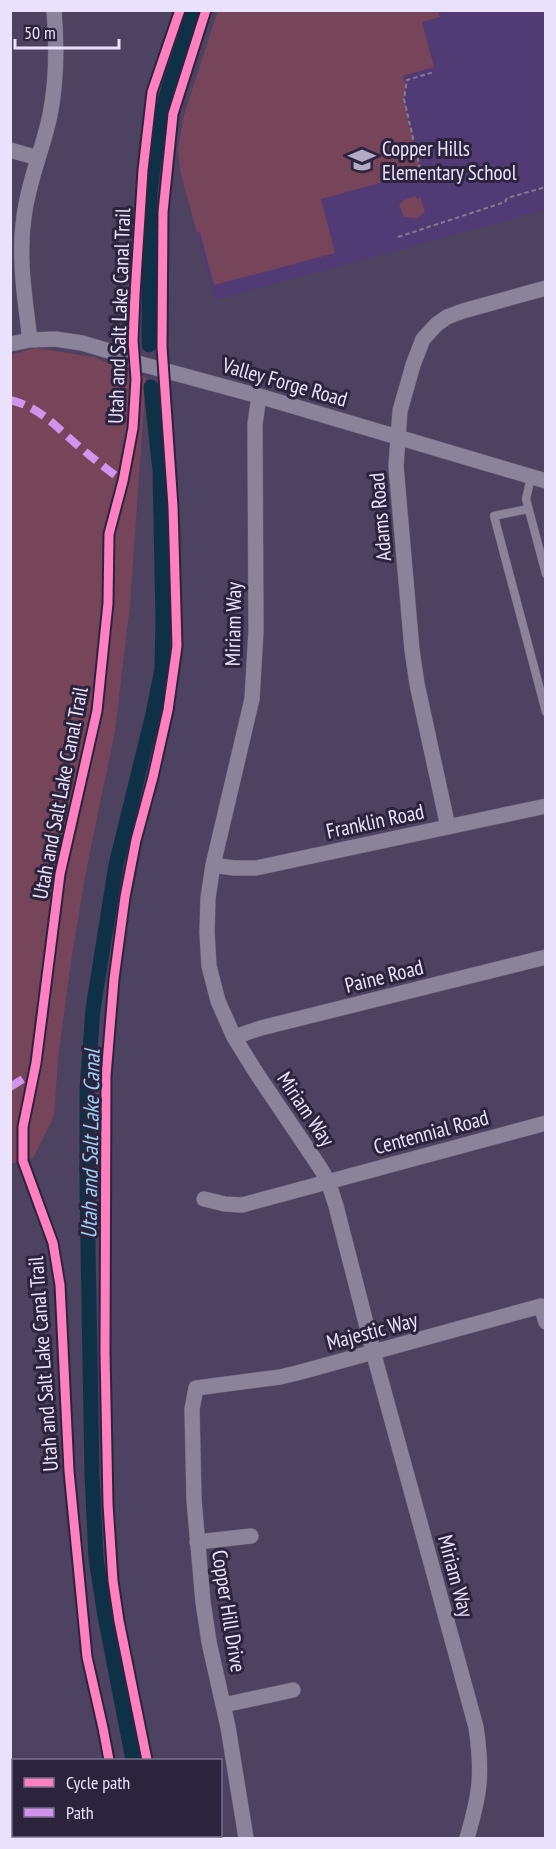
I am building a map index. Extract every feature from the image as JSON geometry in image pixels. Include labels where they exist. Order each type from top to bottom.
[{"type":"street","points":[[30,340],[21,272],[21,249],[30,184],[50,117],[57,78],[54,10]]},
{"type":"street","points":[[10,150],[38,158]]},
{"type":"street","name":"Adams Road","points":[[448,827],[417,684],[412,650],[396,466],[400,411],[423,339],[437,324],[463,311],[546,288]]},
{"type":"street","name":"Valley Forge Road","points":[[10,344],[55,339],[82,344],[109,351],[141,364],[259,396],[538,479]]},
{"type":"street","name":"Miriam Way","points":[[259,396],[255,424],[256,631],[252,699],[213,865],[208,898],[209,966],[218,1001],[234,1037],[319,1166],[328,1181],[336,1206],[476,1727],[481,1776],[477,1804],[467,1839]]},
{"type":"street","name":"Franklin Road","points":[[213,865],[256,868],[546,806]]},
{"type":"street","name":"Paine Road","points":[[234,1037],[261,1028],[546,957]]},
{"type":"street","name":"Centennial Road","points":[[204,1198],[225,1204],[242,1204],[546,1123]]},
{"type":"street","name":"Majestic Way","points":[[196,1388],[280,1377],[541,1306],[546,1322]]},
{"type":"street","name":"Copper Hill Drive","points":[[196,1388],[192,1409],[197,1542],[209,1642],[224,1705],[246,1839]]},
{"type":"street","points":[[197,1542],[251,1536]]},
{"type":"street","points":[[224,1705],[293,1690]]},
{"type":"street","points":[[10,1828],[12,1839]]},
{"type":"lane","points":[[147,1759],[119,1621],[111,1548],[105,1353],[106,1076],[114,980],[126,897],[136,840],[168,710],[177,646],[173,507],[162,347],[163,212],[173,114],[206,10]]},
{"type":"lane","points":[[538,479],[526,499],[546,574]]},
{"type":"lane","points":[[528,509],[494,516],[546,712]]},
{"type":"path","points":[[416,180],[422,177],[404,99],[407,80],[434,72]]},
{"type":"path","points":[[398,237],[505,202],[507,198],[546,187]]},
{"type":"shaded area","points":[[218,10],[437,10],[440,17],[422,22],[434,67],[403,76],[406,86],[404,99],[421,172],[321,199],[335,253],[214,285],[180,171],[178,149],[183,118]]},
{"type":"shaded area","name":"Copper Hills Elementary School","points":[[218,11],[545,11],[545,210],[215,300],[180,171],[178,149],[183,118]]},
{"type":"shaded area","points":[[416,196],[417,199],[420,197],[425,212],[417,218],[404,217],[399,205],[404,200]]},
{"type":"shaded area","points":[[36,348],[93,357],[146,377],[130,605],[115,731],[86,871],[71,961],[58,1059],[54,1116],[33,1158],[11,1164],[10,355]]},
{"type":"waterway","name":"Utah and Salt Lake Canal","points":[[149,345],[150,192],[159,121],[194,10]]},
{"type":"waterway","name":"Utah and Salt Lake Canal","points":[[133,1759],[96,1558],[92,1475],[87,1091],[93,1009],[116,865],[162,669],[160,471],[151,387]]},
{"type":"marked path","points":[[10,400],[21,403],[40,414],[123,481]]},
{"type":"marked path","points":[[10,1087],[34,1072]]},
{"type":"cycle path","name":"Utah and Salt Lake Canal Trail","points":[[109,1759],[87,1657],[69,1471],[60,1285],[53,1243],[23,1161],[23,1127],[36,1063],[60,874],[97,711],[108,603],[109,534],[123,481],[133,428],[136,379],[133,341],[135,294],[143,170],[152,92],[180,10]]},
{"type":"cycle path","points":[[147,1759],[119,1621],[113,1581],[108,1504],[105,1353],[106,1076],[114,979],[125,897],[136,840],[168,710],[177,646],[173,507],[162,347],[163,212],[173,114],[206,10]]},
{"type":"place","name":"Copper Hills Elementary School","points":[[362,160]]}]
